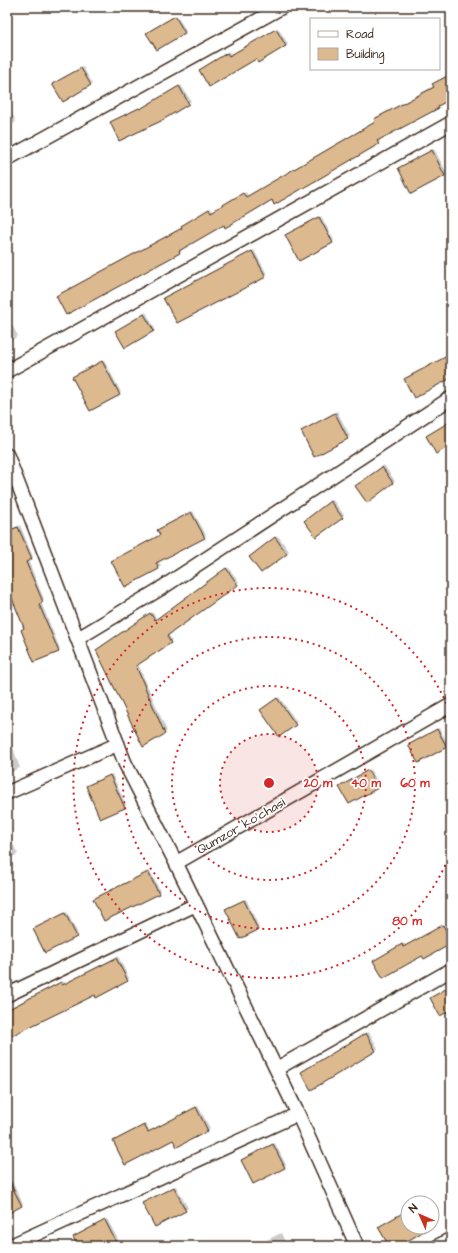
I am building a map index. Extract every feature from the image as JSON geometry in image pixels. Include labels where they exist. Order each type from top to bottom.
[{"type":"street","points":[[7,159],[282,7]]},
{"type":"street","points":[[7,371],[451,123]]},
{"type":"street","points":[[77,639],[160,589],[451,398]]},
{"type":"street","points":[[7,455],[125,763],[176,863],[195,905],[298,1114],[357,1246]]},
{"type":"street","name":"Qumzor ko'chasi","points":[[176,863],[451,705]]},
{"type":"street","points":[[7,793],[118,744]]},
{"type":"street","points":[[7,994],[195,905]]},
{"type":"street","points":[[276,1069],[451,970]]},
{"type":"street","points":[[10,1246],[298,1114]]},
{"type":"street","points":[[438,1246],[451,1239]]},
{"type":"building","points":[[175,16],[185,33],[157,50],[146,33]]},
{"type":"building","points":[[276,29],[286,46],[258,63],[256,59],[209,87],[199,70],[227,53],[229,56]]},
{"type":"building","points":[[81,68],[91,85],[63,102],[52,84]]},
{"type":"building","points":[[451,74],[451,99],[438,106],[439,108],[377,141],[379,144],[274,205],[272,200],[225,228],[224,225],[179,251],[180,253],[66,315],[56,296],[182,228],[181,226],[209,209],[211,212],[243,193],[246,197],[375,122],[374,119],[434,87],[432,84]]},
{"type":"building","points":[[179,86],[189,104],[161,121],[119,141],[110,122],[139,108],[140,109]]},
{"type":"building","points":[[432,150],[445,176],[411,194],[398,168]]},
{"type":"building","points":[[319,217],[333,243],[299,261],[285,235]]},
{"type":"building","points":[[252,251],[266,277],[177,323],[163,298]]},
{"type":"building","points":[[144,314],[154,331],[125,348],[115,331]]},
{"type":"building","points":[[451,354],[451,378],[414,398],[404,379]]},
{"type":"building","points":[[102,361],[120,395],[90,411],[72,377]]},
{"type":"building","points":[[335,413],[348,439],[314,457],[301,431]]},
{"type":"building","points":[[451,421],[451,445],[436,454],[426,436]]},
{"type":"building","points":[[382,467],[393,483],[367,503],[355,486]]},
{"type":"building","points":[[330,501],[343,518],[316,537],[304,521]]},
{"type":"building","points":[[191,512],[205,538],[156,563],[159,569],[125,587],[111,561],[160,535],[157,530]]},
{"type":"building","points":[[18,527],[32,559],[26,562],[43,602],[39,604],[59,652],[34,662],[21,630],[24,628],[7,586],[7,531]]},
{"type":"building","points":[[275,537],[287,554],[261,573],[249,557]]},
{"type":"building","points":[[226,568],[238,585],[167,636],[171,643],[136,666],[165,734],[143,747],[96,650],[150,613],[155,620]]},
{"type":"building","points":[[277,698],[296,725],[279,737],[260,710]]},
{"type":"building","points":[[437,729],[447,747],[418,763],[408,745]]},
{"type":"building","points":[[368,770],[378,788],[349,804],[339,787]]},
{"type":"building","points":[[110,775],[125,808],[100,819],[86,786]]},
{"type":"building","points":[[148,872],[159,894],[104,921],[93,899]]},
{"type":"building","points":[[244,900],[258,930],[240,939],[225,909]]},
{"type":"building","points":[[65,913],[77,937],[45,953],[33,929]]},
{"type":"building","points":[[443,925],[451,940],[451,944],[424,959],[422,956],[383,978],[373,961],[402,944],[403,947]]},
{"type":"building","points":[[116,958],[128,981],[96,998],[95,995],[7,1038],[7,1010],[61,982],[62,985]]},
{"type":"building","points":[[451,986],[451,1010],[440,1016],[430,998]]},
{"type":"building","points":[[366,1033],[376,1051],[311,1090],[301,1072]]},
{"type":"building","points":[[196,1107],[208,1131],[177,1147],[173,1140],[125,1165],[113,1141],[144,1125],[148,1132]]},
{"type":"building","points":[[273,1144],[285,1168],[253,1184],[241,1160]]},
{"type":"building","points":[[7,1177],[22,1206],[7,1214]]},
{"type":"building","points":[[174,1187],[186,1211],[155,1227],[142,1203]]},
{"type":"building","points":[[400,1215],[400,1235],[418,1235],[399,1246],[389,1246],[378,1227]]},
{"type":"building","points":[[105,1220],[118,1246],[78,1246],[73,1237]]}]
